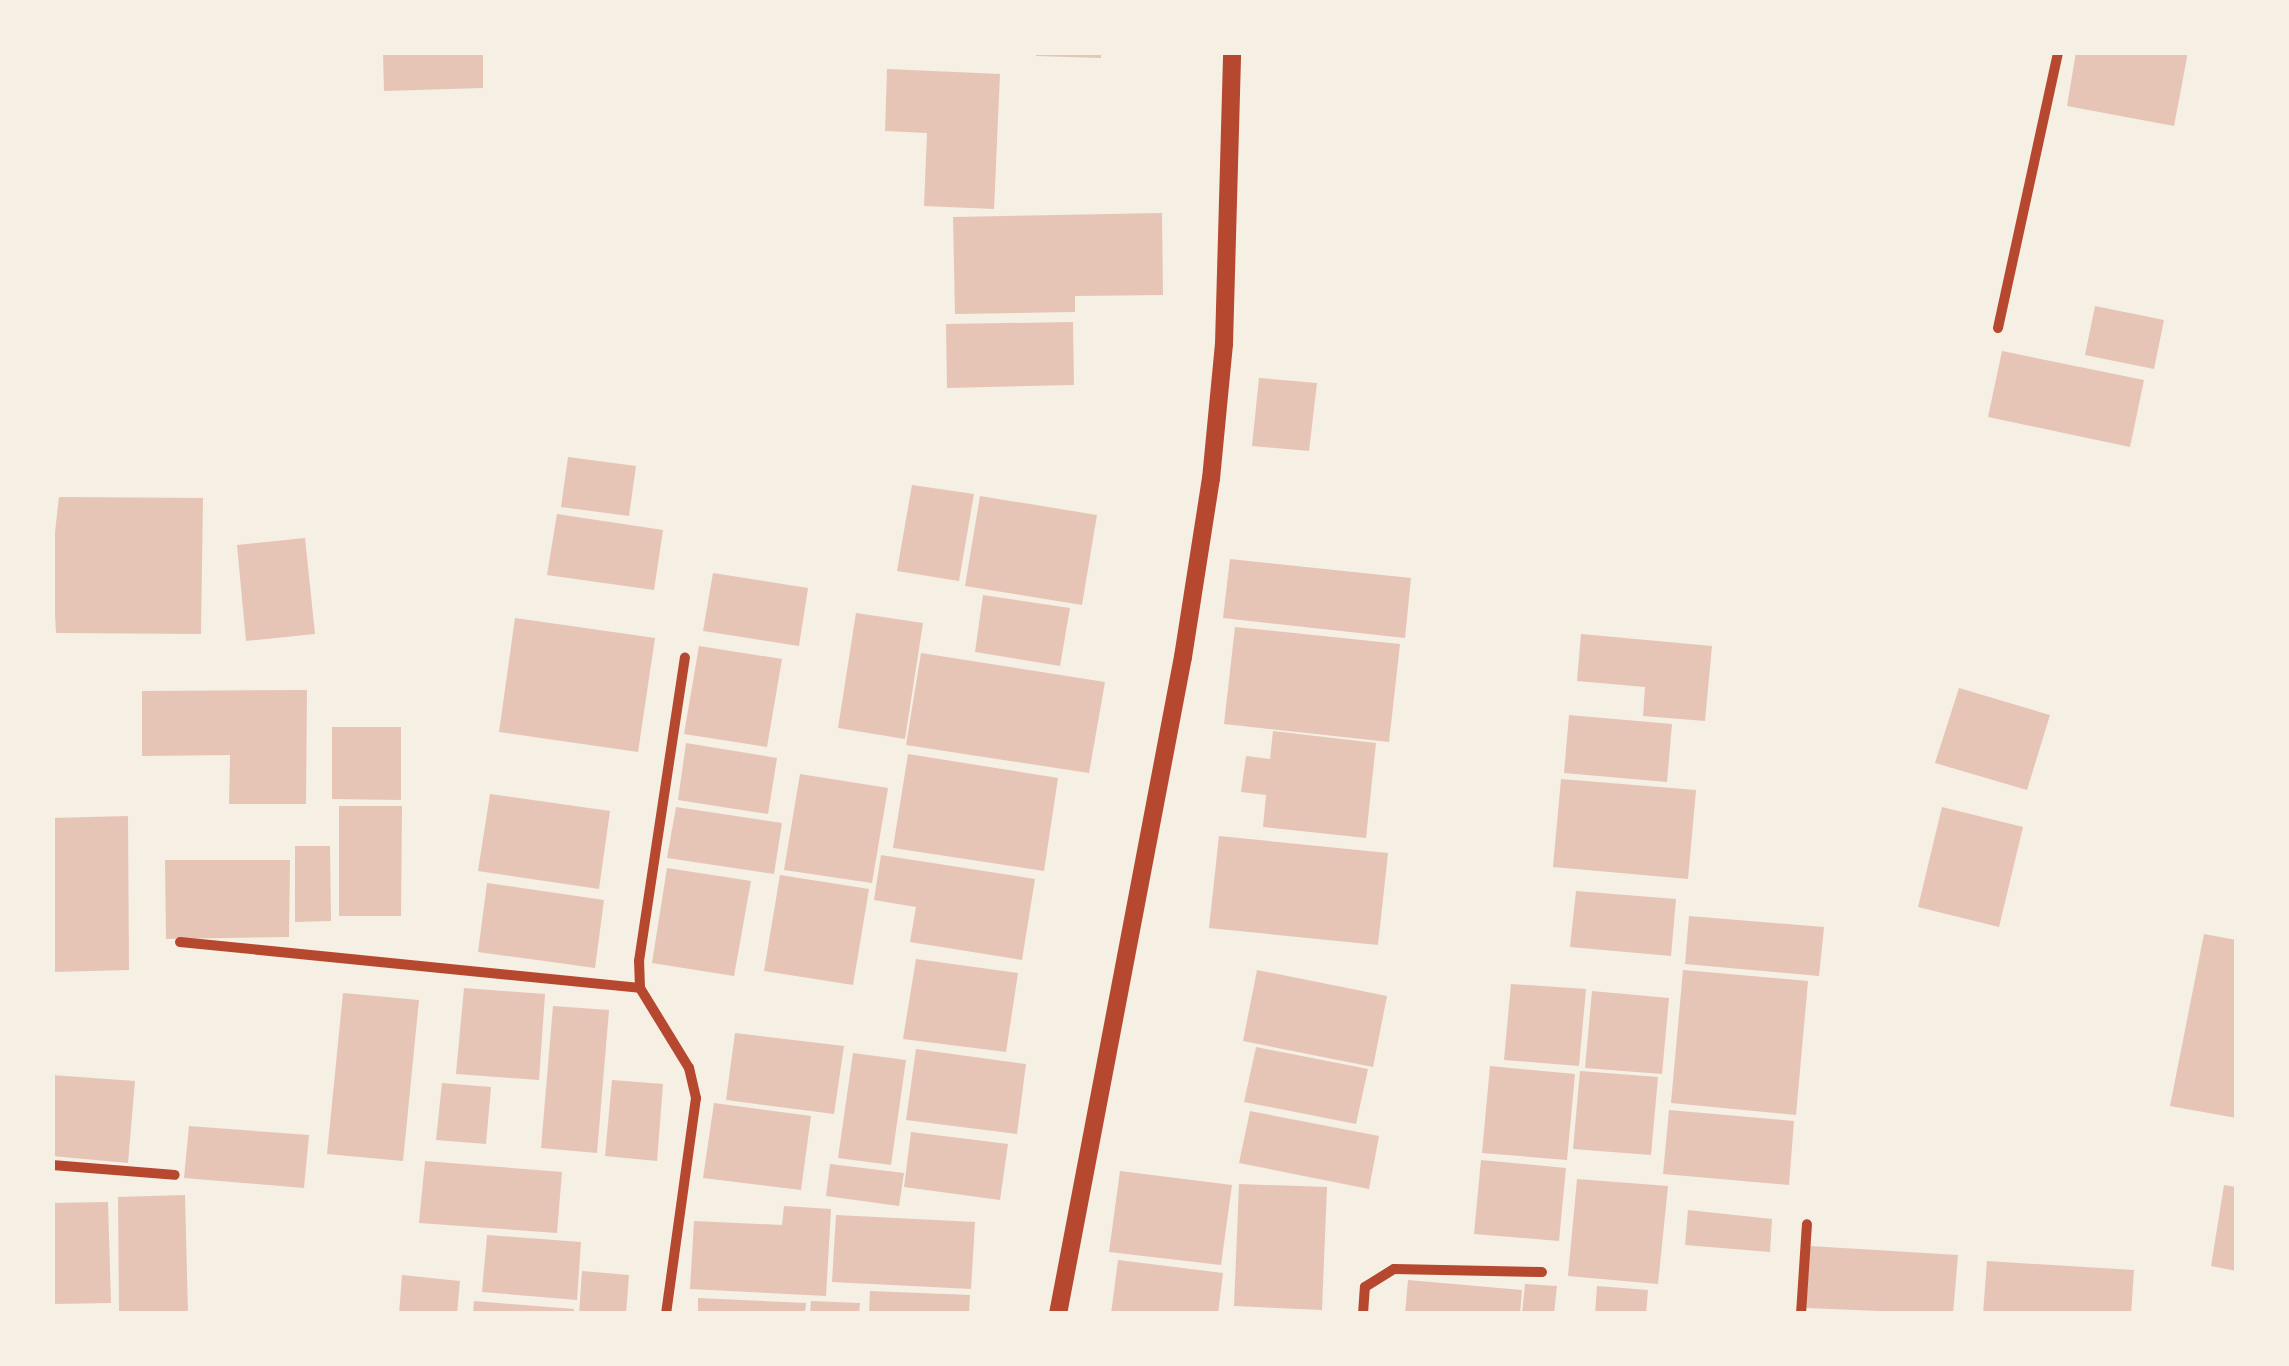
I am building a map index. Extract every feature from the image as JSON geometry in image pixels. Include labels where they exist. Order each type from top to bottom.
[{"type":"street","points":[[1058,1314],[1183,657],[1210,479],[1224,344],[1232,52]]},
{"type":"street","points":[[1998,328],[2058,52]]},
{"type":"street","points":[[666,1314],[696,1098],[689,1068],[640,988],[685,656]]},
{"type":"street","points":[[180,942],[640,988]]},
{"type":"street","points":[[52,1165],[175,1175]]},
{"type":"street","points":[[1801,1314],[1808,1224]]},
{"type":"street","points":[[1363,1314],[1364,1287],[1394,1269],[1542,1272]]},
{"type":"building","points":[[383,52],[483,52],[483,88],[384,91]]},
{"type":"building","points":[[1036,52],[1101,52],[1101,58],[1036,56]]},
{"type":"building","points":[[2076,52],[2188,52],[2174,126],[2067,106]]},
{"type":"building","points":[[887,69],[1000,74],[994,209],[924,206],[927,133],[885,131]]},
{"type":"building","points":[[1162,213],[1163,295],[1075,296],[1075,312],[955,314],[953,217]]},
{"type":"building","points":[[2095,306],[2164,320],[2154,369],[2085,355]]},
{"type":"building","points":[[1073,322],[1074,385],[947,388],[946,324]]},
{"type":"building","points":[[2002,351],[2144,380],[2130,447],[1988,417]]},
{"type":"building","points":[[1259,378],[1317,383],[1309,451],[1252,446]]},
{"type":"building","points":[[568,457],[636,466],[629,516],[561,507]]},
{"type":"building","points":[[912,485],[974,494],[959,581],[897,571]]},
{"type":"building","points":[[980,496],[1097,515],[1082,605],[965,586]]},
{"type":"building","points":[[59,497],[203,498],[201,634],[56,633],[52,558]]},
{"type":"building","points":[[557,514],[663,530],[654,590],[547,575]]},
{"type":"building","points":[[305,538],[315,634],[246,641],[237,545]]},
{"type":"building","points":[[1230,559],[1411,578],[1405,638],[1223,618]]},
{"type":"building","points":[[713,573],[808,588],[799,646],[703,631]]},
{"type":"building","points":[[983,595],[1070,608],[1060,666],[975,652]]},
{"type":"building","points":[[856,613],[923,623],[905,739],[838,728]]},
{"type":"building","points":[[515,618],[655,638],[638,752],[499,732]]},
{"type":"building","points":[[1235,627],[1400,644],[1389,742],[1224,724]]},
{"type":"building","points":[[1581,634],[1712,646],[1705,721],[1643,716],[1645,687],[1577,681]]},
{"type":"building","points":[[699,646],[782,659],[767,747],[684,734]]},
{"type":"building","points":[[921,653],[1105,682],[1089,773],[906,745]]},
{"type":"building","points":[[1959,688],[2050,715],[2027,790],[1935,763]]},
{"type":"building","points":[[307,690],[306,804],[229,804],[230,755],[142,756],[142,691]]},
{"type":"building","points":[[1569,715],[1672,724],[1667,782],[1564,773]]},
{"type":"building","points":[[332,727],[401,727],[401,800],[332,799]]},
{"type":"building","points":[[1273,731],[1376,743],[1366,838],[1263,827],[1266,795],[1241,792],[1246,756],[1270,759]]},
{"type":"building","points":[[686,743],[777,758],[768,814],[678,800]]},
{"type":"building","points":[[908,754],[1058,778],[1044,871],[893,848]]},
{"type":"building","points":[[800,774],[888,788],[872,883],[784,870]]},
{"type":"building","points":[[1561,779],[1696,790],[1688,879],[1553,867]]},
{"type":"building","points":[[490,794],[610,811],[599,889],[478,871]]},
{"type":"building","points":[[339,806],[402,806],[401,916],[339,916]]},
{"type":"building","points":[[676,807],[782,823],[774,874],[667,858]]},
{"type":"building","points":[[1942,807],[2023,827],[1999,927],[1918,907]]},
{"type":"building","points":[[128,816],[129,970],[52,972],[52,818]]},
{"type":"building","points":[[1219,836],[1388,853],[1378,945],[1209,928]]},
{"type":"building","points":[[295,846],[330,846],[331,921],[295,922]]},
{"type":"building","points":[[881,855],[1035,879],[1022,960],[910,942],[916,907],[874,900]]},
{"type":"building","points":[[165,860],[290,860],[289,937],[166,939]]},
{"type":"building","points":[[667,868],[751,881],[734,976],[652,963]]},
{"type":"building","points":[[780,875],[869,889],[853,985],[764,971]]},
{"type":"building","points":[[487,883],[604,900],[595,968],[478,952]]},
{"type":"building","points":[[1576,891],[1676,899],[1671,956],[1570,947]]},
{"type":"building","points":[[1689,916],[1824,927],[1819,976],[1685,964]]},
{"type":"building","points":[[2204,934],[2236,940],[2236,1118],[2170,1106]]},
{"type":"building","points":[[916,959],[1018,973],[1006,1052],[903,1039]]},
{"type":"building","points":[[1257,970],[1387,996],[1373,1067],[1243,1041]]},
{"type":"building","points":[[1683,970],[1808,981],[1796,1115],[1671,1103]]},
{"type":"building","points":[[1511,984],[1586,989],[1579,1066],[1504,1060]]},
{"type":"building","points":[[464,988],[545,994],[539,1080],[456,1074]]},
{"type":"building","points":[[1592,991],[1669,998],[1662,1074],[1585,1068]]},
{"type":"building","points":[[343,993],[419,1000],[403,1161],[327,1154]]},
{"type":"building","points":[[553,1006],[609,1010],[597,1153],[541,1148]]},
{"type":"building","points":[[735,1033],[844,1046],[834,1114],[726,1100]]},
{"type":"building","points":[[1256,1047],[1368,1069],[1356,1124],[1244,1102]]},
{"type":"building","points":[[916,1049],[1026,1064],[1017,1134],[906,1120]]},
{"type":"building","points":[[853,1053],[906,1060],[891,1165],[838,1158]]},
{"type":"building","points":[[1490,1066],[1575,1074],[1567,1160],[1482,1153]]},
{"type":"building","points":[[1580,1071],[1658,1077],[1651,1155],[1573,1149]]},
{"type":"building","points":[[52,1075],[135,1081],[128,1163],[52,1156]]},
{"type":"building","points":[[612,1080],[663,1084],[657,1161],[605,1156]]},
{"type":"building","points":[[442,1083],[491,1087],[486,1144],[436,1140]]},
{"type":"building","points":[[714,1103],[811,1116],[801,1190],[703,1178]]},
{"type":"building","points":[[1669,1110],[1794,1121],[1789,1185],[1663,1174]]},
{"type":"building","points":[[1250,1111],[1379,1136],[1369,1189],[1239,1163]]},
{"type":"building","points":[[189,1126],[309,1135],[304,1188],[184,1178]]},
{"type":"building","points":[[911,1132],[1008,1144],[1000,1200],[904,1187]]},
{"type":"building","points":[[1481,1160],[1566,1168],[1559,1241],[1474,1234]]},
{"type":"building","points":[[425,1161],[562,1172],[557,1233],[419,1223]]},
{"type":"building","points":[[830,1164],[904,1173],[899,1206],[826,1196]]},
{"type":"building","points":[[1120,1171],[1232,1185],[1221,1265],[1109,1252]]},
{"type":"building","points":[[1577,1179],[1668,1186],[1658,1284],[1568,1276]]},
{"type":"building","points":[[1239,1184],[1327,1187],[1322,1310],[1234,1306]]},
{"type":"building","points":[[2224,1185],[2236,1187],[2236,1271],[2211,1266]]},
{"type":"building","points":[[185,1195],[188,1314],[119,1314],[118,1197]]},
{"type":"building","points":[[108,1202],[111,1303],[52,1304],[52,1203]]},
{"type":"building","points":[[784,1206],[831,1209],[826,1296],[690,1289],[694,1221],[782,1225]]},
{"type":"building","points":[[1688,1210],[1772,1219],[1770,1252],[1685,1245]]},
{"type":"building","points":[[836,1215],[975,1222],[971,1289],[832,1282]]},
{"type":"building","points":[[487,1235],[581,1242],[577,1300],[482,1292]]},
{"type":"building","points":[[1810,1246],[1958,1255],[1953,1314],[1806,1308]]},
{"type":"building","points":[[1118,1260],[1223,1273],[1218,1314],[1111,1314]]},
{"type":"building","points":[[1987,1261],[2134,1270],[2131,1314],[1983,1314]]},
{"type":"building","points":[[582,1271],[629,1275],[626,1314],[579,1314]]},
{"type":"building","points":[[402,1275],[460,1281],[457,1314],[399,1314]]},
{"type":"building","points":[[1408,1280],[1522,1290],[1520,1314],[1405,1314]]},
{"type":"building","points":[[1525,1284],[1557,1286],[1554,1314],[1522,1314]]},
{"type":"building","points":[[1597,1286],[1648,1290],[1646,1314],[1595,1314]]},
{"type":"building","points":[[870,1291],[970,1295],[969,1314],[869,1314]]},
{"type":"building","points":[[698,1298],[806,1303],[805,1314],[698,1314]]},
{"type":"building","points":[[474,1301],[574,1309],[573,1314],[473,1314]]},
{"type":"building","points":[[811,1301],[860,1303],[859,1314],[810,1314]]}]
